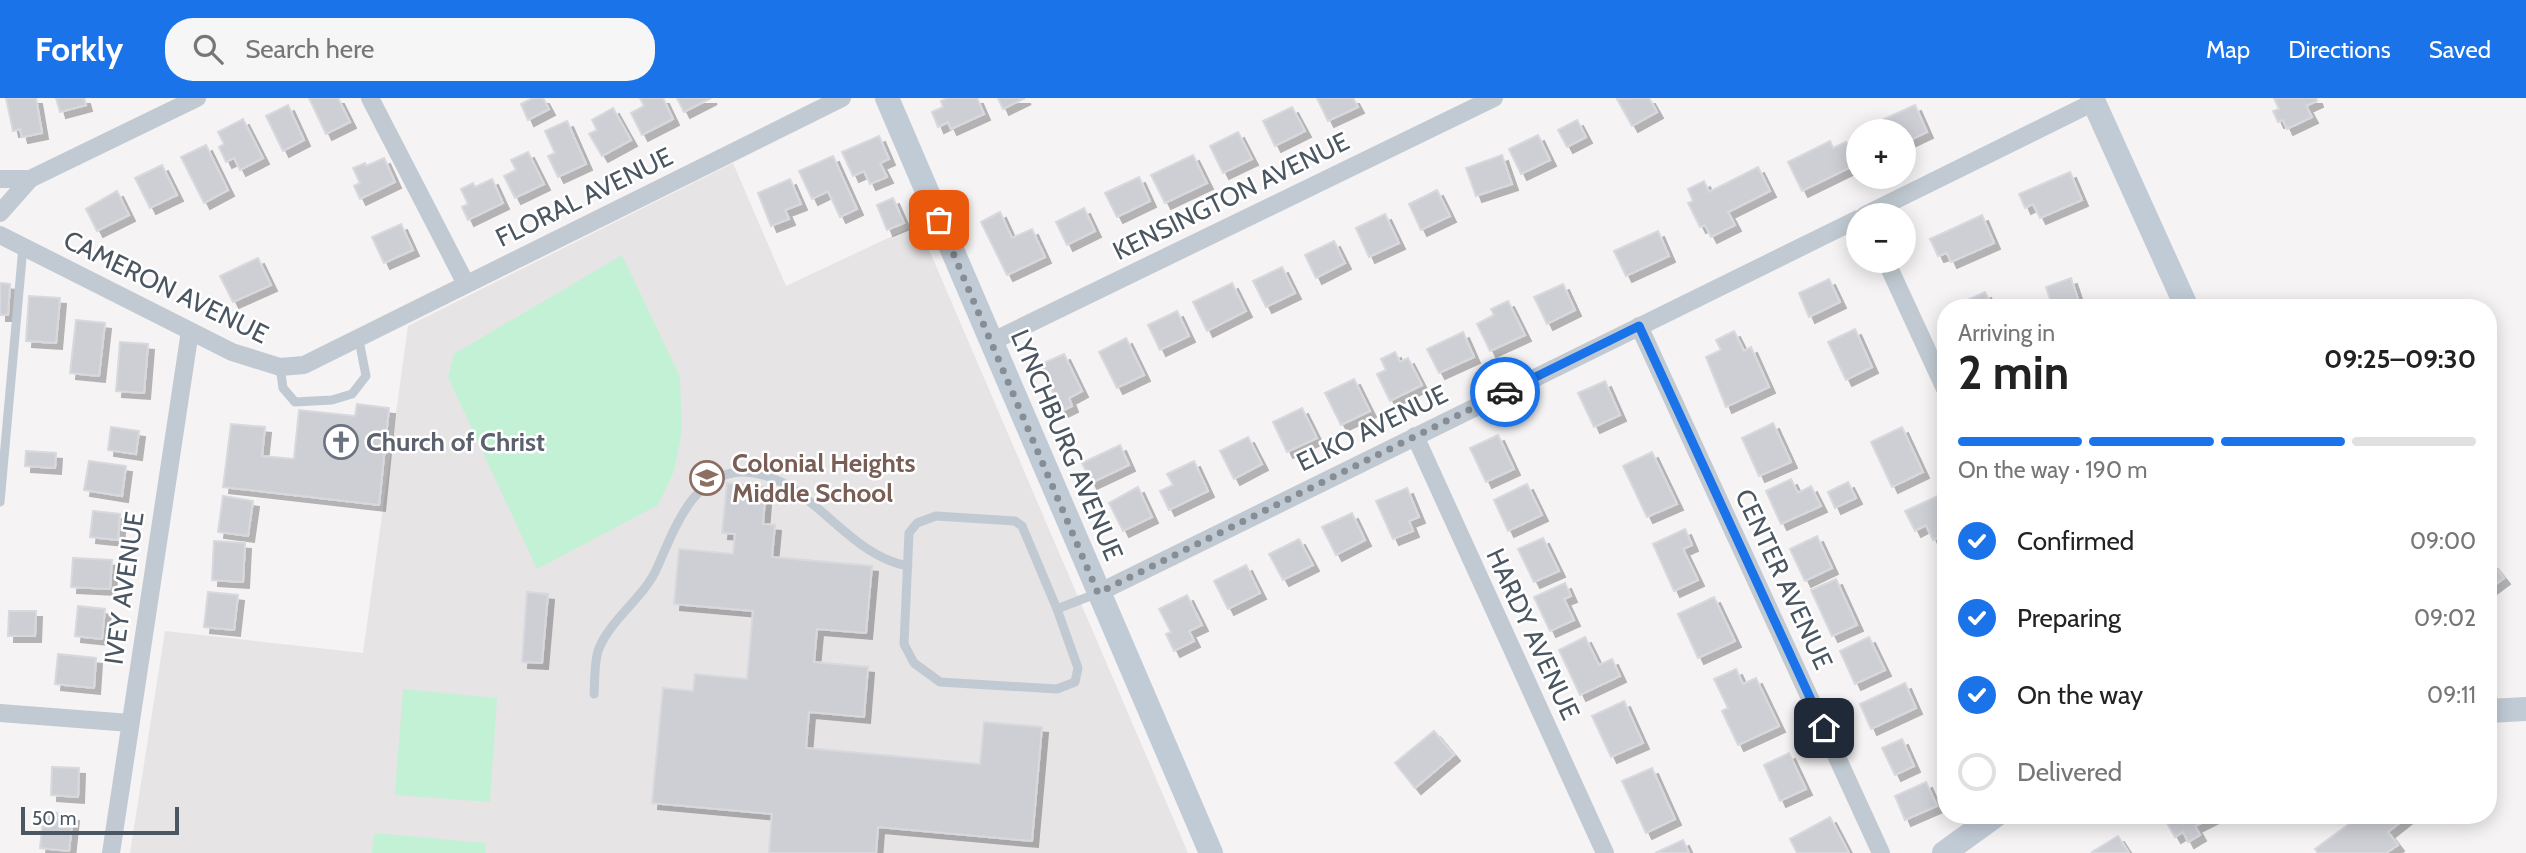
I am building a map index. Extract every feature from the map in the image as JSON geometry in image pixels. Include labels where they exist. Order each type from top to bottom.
[{"type":"street","points":[[0,213],[30,179],[197,98]]},
{"type":"street","points":[[370,98],[466,284]]},
{"type":"street","name":"FLORAL AVENUE","points":[[355,342],[466,284],[842,98]]},
{"type":"street","name":"LYNCHBURG AVENUE","points":[[887,98],[1211,853]]},
{"type":"street","name":"KENSINGTON AVENUE","points":[[991,342],[1494,98]]},
{"type":"street","points":[[1890,203],[2093,100],[2183,299]]},
{"type":"street","points":[[0,179],[30,179]]},
{"type":"street","name":"ELKO AVENUE","points":[[1098,593],[1846,225]]},
{"type":"street","name":"CAMERON AVENUE","points":[[0,235],[232,352],[280,367],[304,365],[355,342]]},
{"type":"street","points":[[1892,273],[1937,372]]},
{"type":"street","name":"CENTER AVENUE","points":[[1639,326],[1881,853]]},
{"type":"street","name":"IVEY AVENUE","points":[[111,853],[190,331]]},
{"type":"street","name":"HARDY AVENUE","points":[[1415,436],[1605,853]]},
{"type":"street","points":[[2497,711],[2526,709]]},
{"type":"street","points":[[0,713],[130,723]]},
{"type":"street","points":[[1944,853],[1984,824]]},
{"type":"lane","points":[[0,502],[23,247]]},
{"type":"lane","points":[[280,367],[283,388],[295,402],[332,400],[352,394],[366,376],[355,342]]},
{"type":"lane","points":[[594,694],[598,651],[655,573],[694,497],[721,475],[761,473],[788,485],[865,550],[886,562],[908,566]]},
{"type":"lane","points":[[936,516],[1016,521],[1022,526],[1057,609],[1079,668],[1075,682],[1057,690],[940,682],[914,663],[904,645],[909,533],[925,518],[936,516]]},
{"type":"lane","points":[[1057,609],[1098,593]]},
{"type":"shaded area","name":"Colonial Heights Middle School","points":[[733,163],[786,286],[918,224],[1188,853],[130,853],[165,631],[363,653],[408,326]]},
{"type":"green space","points":[[622,255],[680,377],[682,431],[674,471],[658,505],[537,569],[448,377],[454,354]]},
{"type":"green space","points":[[403,689],[497,698],[490,802],[395,795]]},
{"type":"green space","points":[[374,833],[486,843],[485,853],[372,853]]},
{"type":"building","points":[[6,98],[36,98],[42,133],[22,137],[20,129],[13,131]]},
{"type":"building","points":[[56,98],[84,98],[86,105],[60,112]]},
{"type":"building","points":[[309,98],[338,98],[350,122],[326,134]]},
{"type":"building","points":[[533,98],[543,98],[549,109],[528,120],[521,104]]},
{"type":"building","points":[[640,98],[663,98],[673,119],[642,135],[631,113],[644,106]]},
{"type":"building","points":[[677,98],[711,98],[684,112]]},
{"type":"building","points":[[948,98],[977,98],[984,114],[951,129],[948,122],[938,127],[932,112],[943,107],[941,101]]},
{"type":"building","points":[[998,98],[1025,98],[1003,109]]},
{"type":"building","points":[[1317,98],[1353,98],[1358,107],[1328,121]]},
{"type":"building","points":[[1649,98],[1657,112],[1632,126],[1617,99]]},
{"type":"building","points":[[2274,98],[2316,98],[2317,101],[2306,106],[2312,117],[2287,129],[2283,120],[2278,122],[2273,111],[2279,109]]},
{"type":"building","points":[[288,105],[304,140],[283,151],[266,116]]},
{"type":"building","points":[[1915,105],[1927,132],[1916,137],[1916,119],[1884,119]]},
{"type":"building","points":[[1292,107],[1305,131],[1275,146],[1263,121]]},
{"type":"building","points":[[613,108],[631,140],[602,156],[589,134],[597,130],[592,120]]},
{"type":"building","points":[[243,119],[263,158],[240,170],[234,158],[226,162],[219,147],[224,144],[218,132]]},
{"type":"building","points":[[1577,120],[1586,137],[1567,147],[1558,130]]},
{"type":"building","points":[[567,121],[586,164],[558,177],[548,156],[555,153],[545,131]]},
{"type":"building","points":[[1238,132],[1252,159],[1223,173],[1210,146]]},
{"type":"building","points":[[1538,135],[1550,160],[1521,174],[1509,149]]},
{"type":"building","points":[[879,136],[889,159],[880,163],[887,177],[870,184],[864,171],[853,176],[842,152]]},
{"type":"building","points":[[1830,141],[1833,148],[1846,142],[1846,169],[1802,191],[1788,162]]},
{"type":"building","points":[[206,145],[228,190],[204,203],[181,157]]},
{"type":"building","points":[[528,152],[544,184],[515,198],[504,176],[516,170],[511,160]]},
{"type":"building","points":[[1193,155],[1207,183],[1165,203],[1151,175]]},
{"type":"building","points":[[1502,155],[1512,184],[1476,196],[1466,168]]},
{"type":"building","points":[[833,156],[857,209],[840,217],[828,191],[812,199],[799,171]]},
{"type":"building","points":[[384,158],[395,182],[360,199],[354,186],[360,183],[353,168]]},
{"type":"building","points":[[162,165],[177,195],[150,208],[135,178]]},
{"type":"building","points":[[1758,167],[1770,191],[1728,212],[1735,225],[1711,237],[1705,225],[1700,227],[1688,203],[1693,201],[1688,189],[1704,181],[1709,192]]},
{"type":"building","points":[[2070,172],[2082,200],[2040,218],[2033,204],[2025,208],[2019,194]]},
{"type":"building","points":[[1139,177],[1150,201],[1117,217],[1105,193]]},
{"type":"building","points":[[492,179],[503,203],[468,220],[462,207],[468,204],[461,189],[473,183],[475,187]]},
{"type":"building","points":[[790,179],[801,204],[785,210],[789,219],[771,226],[758,193]]},
{"type":"building","points":[[1437,190],[1450,216],[1421,230],[1409,204]]},
{"type":"building","points":[[117,191],[129,215],[97,231],[86,209]]},
{"type":"building","points":[[893,198],[904,223],[887,230],[877,205]]},
{"type":"building","points":[[1084,208],[1095,231],[1067,245],[1056,222]]},
{"type":"building","points":[[1000,212],[1012,238],[1032,229],[1045,257],[1007,275],[981,222]]},
{"type":"building","points":[[1385,214],[1399,243],[1369,257],[1356,228]]},
{"type":"building","points":[[1982,215],[1994,243],[1951,262],[1947,253],[1938,256],[1930,239]]},
{"type":"building","points":[[401,224],[413,250],[384,263],[372,237]]},
{"type":"building","points":[[1658,231],[1669,256],[1626,276],[1614,251]]},
{"type":"building","points":[[1334,241],[1345,263],[1316,278],[1305,255]]},
{"type":"building","points":[[258,258],[271,285],[233,302],[220,276]]},
{"type":"building","points":[[1282,267],[1295,293],[1266,307],[1253,281]]},
{"type":"building","points":[[2071,278],[2078,299],[2050,299],[2046,287]]},
{"type":"building","points":[[1829,279],[1840,302],[1809,317],[1799,293]]},
{"type":"building","points":[[0,283],[10,284],[8,315],[0,315]]},
{"type":"building","points":[[1232,283],[1246,311],[1207,331],[1193,302]]},
{"type":"building","points":[[1563,284],[1575,310],[1547,324],[1534,297]]},
{"type":"building","points":[[1985,292],[1988,299],[1970,299]]},
{"type":"building","points":[[29,296],[60,298],[56,343],[26,341]]},
{"type":"building","points":[[1508,301],[1525,335],[1490,351],[1477,324],[1494,315],[1491,309]]},
{"type":"building","points":[[1177,311],[1189,336],[1160,350],[1148,325]]},
{"type":"building","points":[[76,320],[105,323],[99,376],[70,373]]},
{"type":"building","points":[[1855,329],[1872,367],[1846,380],[1828,342]]},
{"type":"building","points":[[1734,331],[1744,351],[1751,347],[1769,387],[1726,407],[1706,357],[1721,350],[1716,340]]},
{"type":"building","points":[[1463,332],[1474,357],[1439,373],[1427,349]]},
{"type":"building","points":[[1126,338],[1144,375],[1117,388],[1099,352]]},
{"type":"building","points":[[120,342],[148,344],[144,393],[116,391]]},
{"type":"building","points":[[1395,352],[1400,362],[1408,358],[1422,385],[1390,401],[1377,374],[1386,370],[1381,359]]},
{"type":"building","points":[[1064,354],[1082,391],[1069,398],[1072,406],[1062,411],[1039,365]]},
{"type":"building","points":[[1354,379],[1370,411],[1341,425],[1325,393]]},
{"type":"building","points":[[1605,381],[1620,415],[1594,427],[1578,393]]},
{"type":"building","name":"Church of Christ","points":[[357,404],[389,408],[379,505],[223,487],[231,424],[265,427],[262,456],[294,459],[299,410],[355,416]]},
{"type":"building","points":[[1302,408],[1317,438],[1287,452],[1273,422]]},
{"type":"building","points":[[1773,423],[1791,462],[1759,476],[1742,438]]},
{"type":"building","points":[[111,427],[139,431],[136,454],[108,450]]},
{"type":"building","points":[[1902,427],[1923,472],[1892,487],[1871,442]]},
{"type":"building","points":[[1498,435],[1514,469],[1486,482],[1470,448]]},
{"type":"building","points":[[1248,437],[1262,464],[1234,479],[1220,451]]},
{"type":"building","points":[[1120,445],[1129,465],[1091,483],[1082,463]]},
{"type":"building","points":[[26,451],[56,453],[55,468],[25,466]]},
{"type":"building","points":[[1652,452],[1677,504],[1647,517],[1623,466]]},
{"type":"building","points":[[89,461],[126,466],[122,496],[84,490]]},
{"type":"building","points":[[1194,461],[1208,491],[1169,510],[1160,491],[1173,485],[1167,474]]},
{"type":"building","points":[[1791,479],[1798,493],[1811,486],[1821,506],[1781,524],[1766,491]]},
{"type":"building","points":[[1848,482],[1856,498],[1835,508],[1828,492]]},
{"type":"building","name":"Colonial Heights Middle School","points":[[727,483],[766,487],[763,524],[775,525],[772,557],[872,566],[866,633],[817,629],[814,662],[868,667],[864,717],[809,712],[806,748],[980,764],[984,722],[1042,727],[1032,841],[878,827],[876,853],[769,853],[772,814],[652,803],[663,688],[693,691],[695,674],[747,679],[753,611],[674,604],[679,549],[733,554],[735,534],[722,533]]},
{"type":"building","points":[[1527,484],[1542,515],[1508,531],[1494,500]]},
{"type":"building","points":[[1138,487],[1152,517],[1123,531],[1109,503]]},
{"type":"building","points":[[1407,488],[1419,517],[1409,521],[1413,531],[1393,539],[1376,501]]},
{"type":"building","points":[[223,496],[253,501],[248,536],[218,532]]},
{"type":"building","points":[[1937,496],[1937,538],[1933,540],[1926,525],[1915,531],[1905,511]]},
{"type":"building","points":[[93,511],[120,514],[118,540],[90,537]]},
{"type":"building","points":[[1352,513],[1365,540],[1336,555],[1322,527]]},
{"type":"building","points":[[1685,529],[1692,545],[1683,549],[1698,580],[1674,591],[1653,544]]},
{"type":"building","points":[[1817,536],[1832,568],[1805,581],[1790,549]]},
{"type":"building","points":[[1543,538],[1559,571],[1534,582],[1518,549]]},
{"type":"building","points":[[1299,539],[1313,565],[1283,580],[1269,554]]},
{"type":"building","points":[[214,541],[245,543],[243,582],[212,580]]},
{"type":"building","points":[[73,558],[112,560],[110,589],[71,587]]},
{"type":"building","points":[[1246,565],[1260,593],[1228,609],[1214,581]]},
{"type":"building","points":[[2497,569],[2504,578],[2497,583]]},
{"type":"building","points":[[1836,579],[1857,625],[1832,636],[1811,590]]},
{"type":"building","points":[[1565,583],[1571,596],[1564,599],[1574,620],[1550,631],[1534,597]]},
{"type":"building","points":[[208,592],[238,595],[234,630],[204,627]]},
{"type":"building","points":[[527,592],[548,594],[542,663],[522,662]]},
{"type":"building","points":[[1187,595],[1202,625],[1189,631],[1194,641],[1174,651],[1166,634],[1171,632],[1159,609]]},
{"type":"building","points":[[1714,597],[1735,641],[1698,658],[1678,614]]},
{"type":"building","points":[[78,606],[105,609],[102,639],[75,636]]},
{"type":"building","points":[[9,611],[36,611],[35,636],[8,636]]},
{"type":"building","points":[[1585,637],[1599,665],[1612,659],[1620,676],[1580,695],[1559,650]]},
{"type":"building","points":[[1869,637],[1885,670],[1855,684],[1840,651]]},
{"type":"building","points":[[58,654],[96,658],[94,688],[55,684]]},
{"type":"building","points":[[1736,669],[1743,684],[1756,678],[1779,726],[1738,745],[1722,711],[1728,708],[1714,679]]},
{"type":"building","points":[[1905,683],[1916,708],[1871,729],[1860,704]]},
{"type":"building","points":[[1624,701],[1643,743],[1611,757],[1592,716]]},
{"type":"building","points":[[1434,731],[1454,755],[1415,788],[1395,763]]},
{"type":"building","points":[[1902,739],[1914,766],[1895,775],[1882,748]]},
{"type":"building","points":[[1789,753],[1806,789],[1780,801],[1764,765]]},
{"type":"building","points":[[52,767],[79,768],[78,797],[51,795]]},
{"type":"building","points":[[1652,768],[1675,819],[1646,833],[1622,781]]},
{"type":"building","points":[[1926,782],[1937,806],[1905,820],[1895,796]]},
{"type":"building","points":[[44,811],[73,815],[69,851],[40,848]]},
{"type":"building","points":[[1830,817],[1849,853],[1797,853],[1790,839]]},
{"type":"building","points":[[2168,824],[2199,824],[2195,826],[2200,835],[2188,842],[2183,832],[2175,837]]},
{"type":"building","points":[[2349,824],[2398,824],[2388,832],[2398,845],[2386,853],[2318,853],[2315,849]]},
{"type":"building","points":[[2118,836],[2129,853],[2092,852]]},
{"type":"building","points":[[1683,840],[1689,853],[1655,853]]},
{"type":"way so far","points":[[939,220],[1098,593],[1505,392]]},
{"type":"place","name":"Church of Christ","points":[[341,442]]},
{"type":"place","name":"Colonial Heights Middle School","points":[[707,478]]},
{"type":"route","points":[[1505,392],[1639,326],[1824,728]]}]
